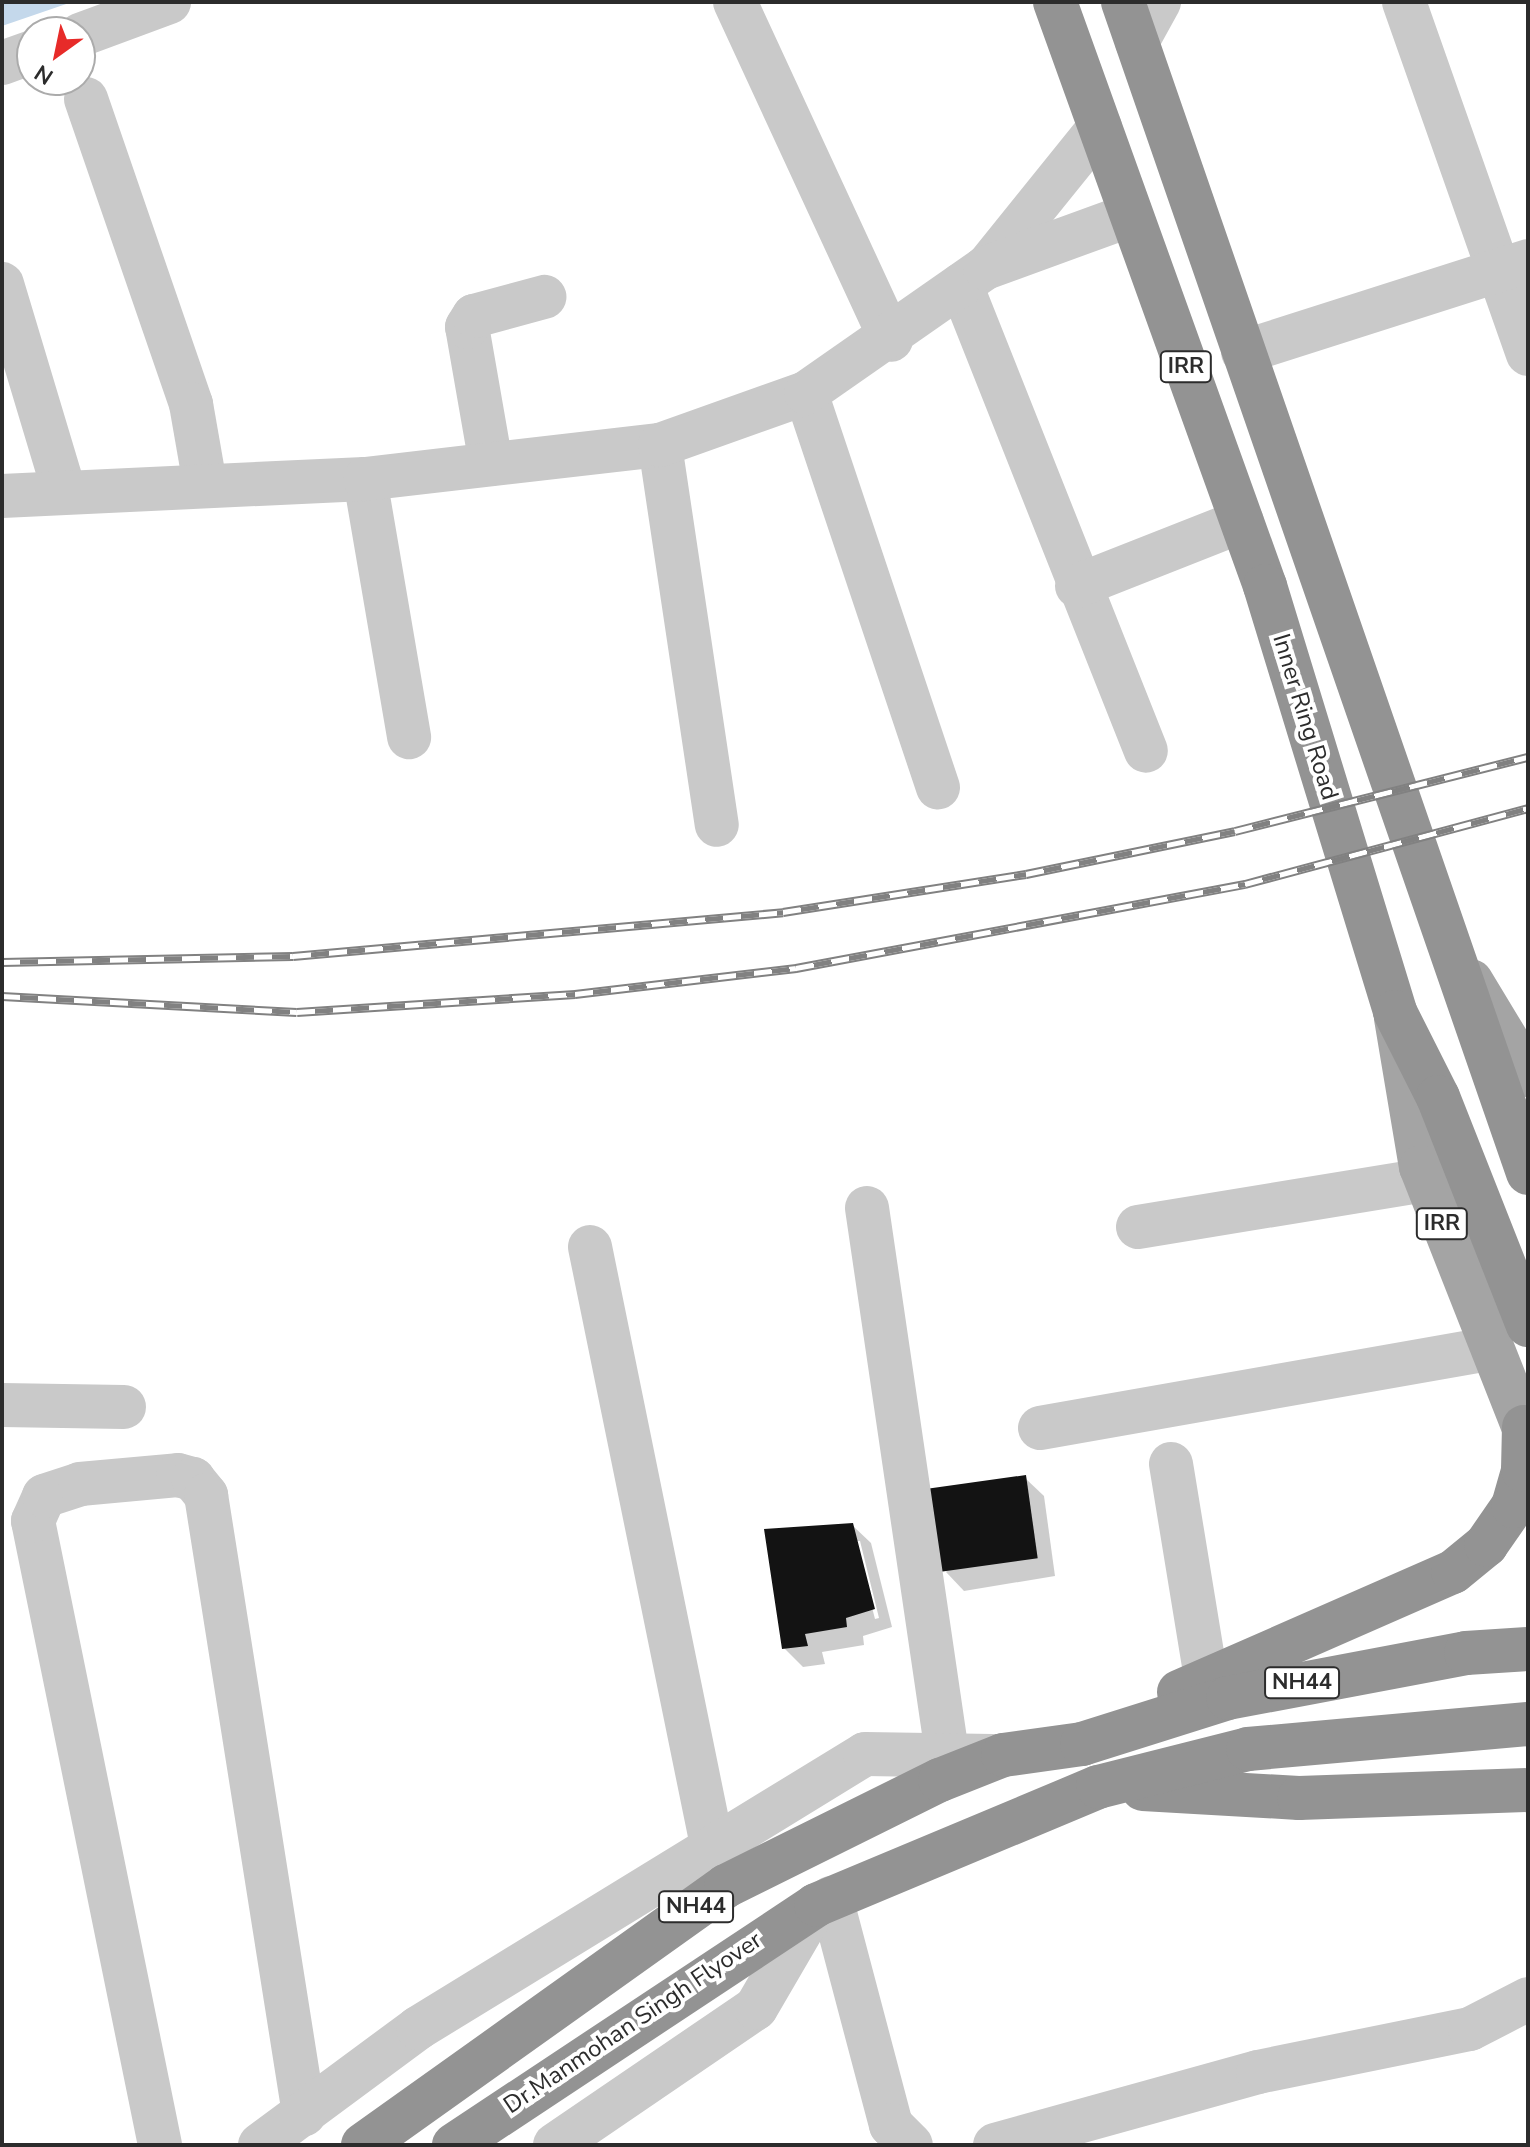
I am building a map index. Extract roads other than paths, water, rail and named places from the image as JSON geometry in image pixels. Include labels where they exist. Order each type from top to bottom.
[{"type":"highway","name":"Inner Ring Road","points":[[1055,2],[1242,521],[1395,1012]]},
{"type":"highway","name":"IRR","points":[[1130,22],[1366,717],[1463,969],[1482,1058],[1528,1173]]},
{"type":"highway","name":"IRR","points":[[1395,1012],[1438,1097],[1528,1325]]},
{"type":"highway","points":[[1082,1744],[1206,1677],[1453,1572],[1486,1545],[1513,1506],[1526,1432]]},
{"type":"highway","name":"NH44","points":[[363,2145],[726,1886],[872,1814],[1003,1755],[1082,1744],[1228,1698],[1466,1653],[1528,1649]]},
{"type":"highway","name":"NH44","points":[[823,1901],[1098,1787],[1248,1749],[1528,1724]]},
{"type":"highway","points":[[1098,1787],[1299,1798],[1528,1790]]},
{"type":"highway","name":"Dr.Manmohan Singh Flyover","points":[[454,2145],[737,1952],[823,1901]]},
{"type":"main road","name":"IRR","points":[[1463,969],[1528,1075]]},
{"type":"main road","name":"Inner Ring Road","points":[[1395,1012],[1425,1180],[1488,1349],[1526,1432]]},
{"type":"street","points":[[96,29],[169,2]]},
{"type":"street","points":[[735,2],[891,340]]},
{"type":"street","points":[[1130,22],[1159,2]]},
{"type":"street","points":[[1404,2],[1514,265],[1528,354]]},
{"type":"street","points":[[86,99],[191,404],[205,484]]},
{"type":"street","points":[[2,496],[205,484],[365,479],[660,445],[806,393],[891,340],[973,277],[1100,127]]},
{"type":"street","points":[[973,277],[1131,215]]},
{"type":"street","points":[[1243,352],[1514,265]]},
{"type":"street","points":[[973,277],[1077,586],[1146,751]]},
{"type":"street","points":[[2,284],[64,491]]},
{"type":"street","points":[[491,464],[467,327],[474,316],[544,297]]},
{"type":"street","points":[[806,393],[938,788]]},
{"type":"street","points":[[660,445],[717,825]]},
{"type":"street","points":[[365,479],[409,737]]},
{"type":"street","points":[[1077,586],[1242,521]]},
{"type":"street","points":[[1138,1227],[1425,1180]]},
{"type":"street","points":[[867,1208],[948,1760]]},
{"type":"street","points":[[590,1247],[712,1845]]},
{"type":"street","points":[[1040,1428],[1488,1349]]},
{"type":"street","points":[[2,1405],[124,1407]]},
{"type":"street","points":[[1171,1464],[1206,1677]]},
{"type":"street","points":[[160,2145],[33,1521],[44,1496],[80,1484],[178,1475],[193,1479],[206,1495],[304,2114]]},
{"type":"street","name":"NH44","points":[[260,2145],[418,2028],[865,1754],[948,1760],[1003,1755]]},
{"type":"street","points":[[555,2145],[602,2130],[756,2008],[823,1901]]},
{"type":"street","points":[[823,1901],[891,2125],[911,2145]]},
{"type":"street","points":[[995,2145],[1258,2072],[1470,2029],[1528,1999]]},
{"type":"water","points":[[2,2],[72,2],[31,16],[16,16],[16,21],[2,26]]},
{"type":"railway","points":[[2,962],[293,956],[783,912],[1026,874],[1235,831],[1528,757]]},
{"type":"railway","points":[[2,996],[297,1012],[575,994],[796,968],[1245,884],[1528,808]]}]
